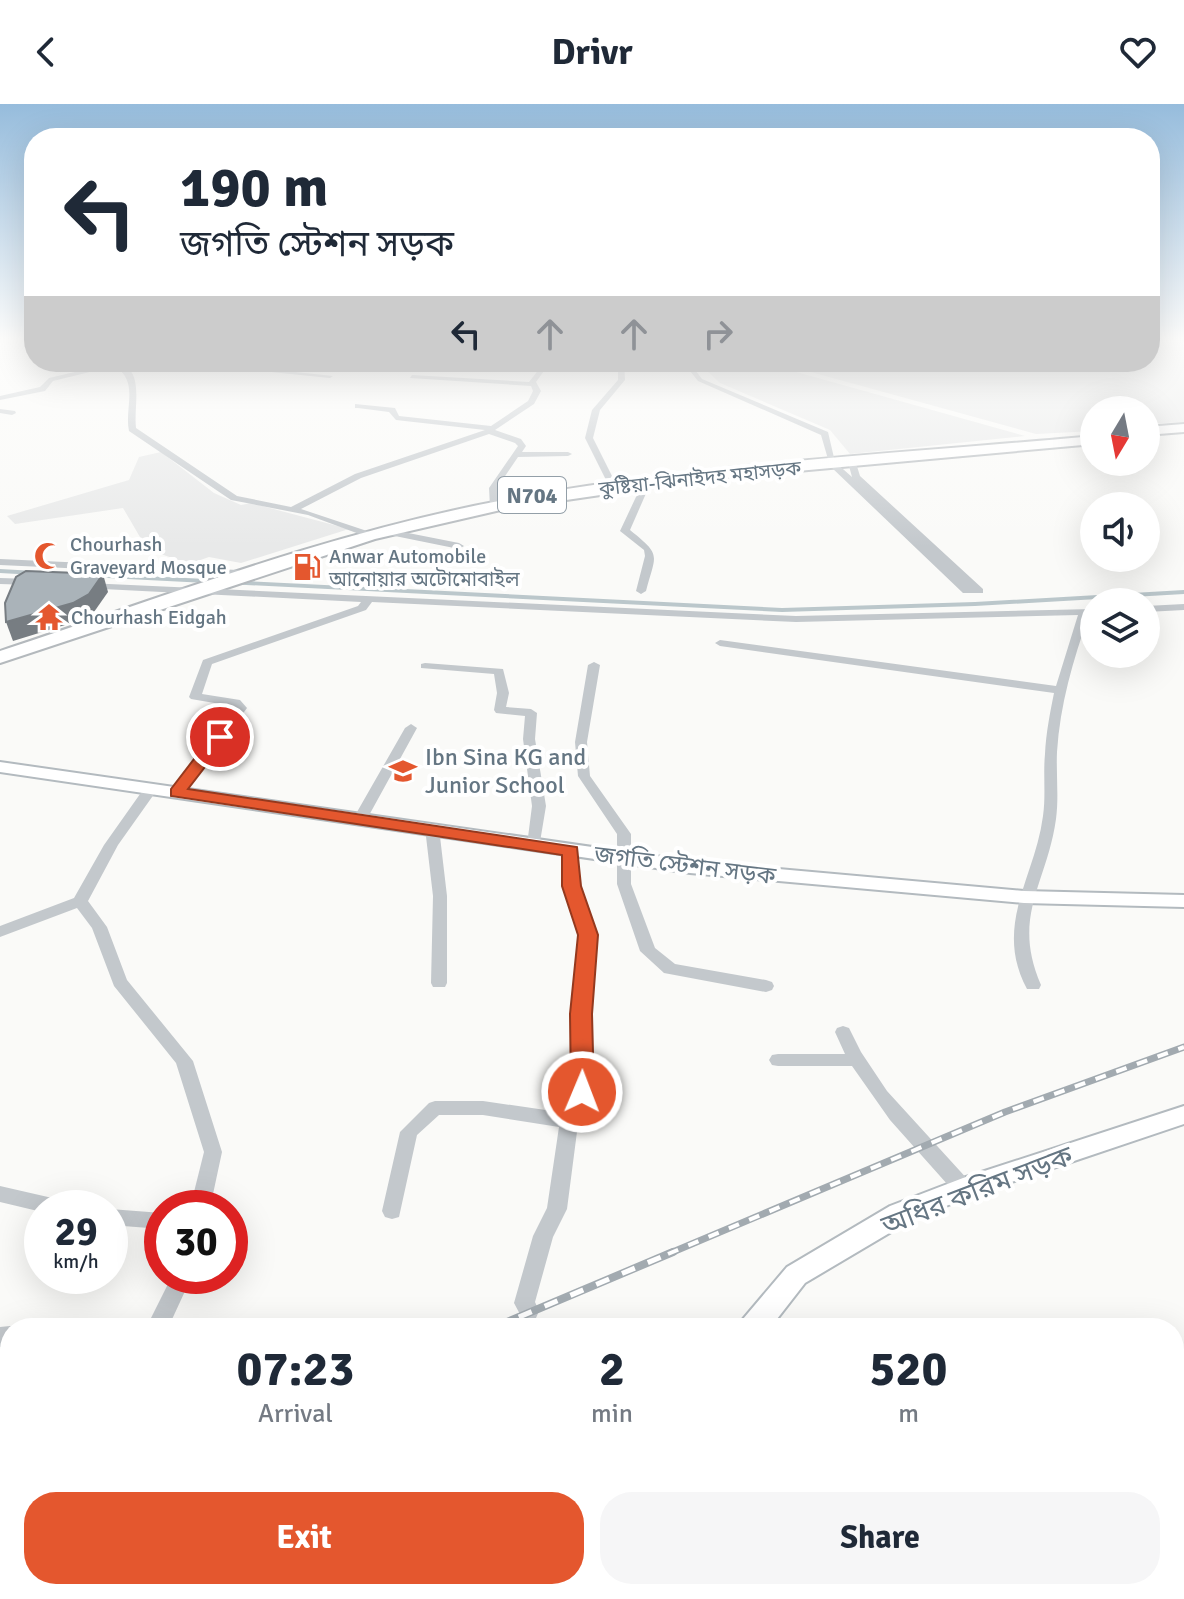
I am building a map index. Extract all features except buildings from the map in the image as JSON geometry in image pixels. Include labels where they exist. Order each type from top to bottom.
[{"type":"highway","points":[[1160,432],[1184,430]]},
{"type":"highway","name":"N704","points":[[841,462],[1080,439]]},
{"type":"highway","name":"কুষ্টিয়া-ঝিনাইদহ মহাসড়ক","points":[[612,484],[841,462]]},
{"type":"highway","name":"কুষ্টিয়া-ঝিনাইদহ মহাসড়ক","points":[[0,654],[368,534],[494,504],[612,484],[841,462]]},
{"type":"highway","name":"কুষ্টিয়া-ঝিনাইদহ মহাসড়ক","points":[[368,534],[388,532],[494,504]]},
{"type":"street","points":[[134,407],[132,429],[234,498],[293,509],[368,534]]},
{"type":"street","points":[[365,407],[392,410],[396,418],[490,429],[522,444],[493,488],[494,504]]},
{"type":"street","points":[[293,509],[358,476],[490,429],[524,407]]},
{"type":"street","points":[[599,407],[589,438],[612,484]]},
{"type":"street","points":[[762,407],[825,434],[841,462],[967,591],[979,591],[841,462]]},
{"type":"street","points":[[0,411],[12,413]]},
{"type":"street","points":[[515,455],[568,454]]},
{"type":"street","points":[[641,591],[650,556],[648,549],[625,531],[647,482]]},
{"type":"street","points":[[388,532],[459,546]]},
{"type":"street","points":[[0,562],[242,574]]},
{"type":"street","points":[[0,581],[37,583]]},
{"type":"street","points":[[81,585],[796,619],[1080,612]]},
{"type":"street","points":[[177,792],[241,708],[236,703],[195,697],[207,662],[362,608],[368,600]]},
{"type":"street","points":[[1160,608],[1184,607]]},
{"type":"street","points":[[1033,985],[1024,968],[1019,944],[1024,897],[1048,825],[1051,753],[1061,690],[1067,661],[1080,633]]},
{"type":"street","points":[[720,643],[1061,690]]},
{"type":"street","points":[[594,665],[581,742],[584,776],[624,834],[624,884],[648,951],[670,969],[766,986]]},
{"type":"street","points":[[425,666],[499,671],[503,693],[500,710],[531,713],[529,739],[539,806],[534,845]]},
{"type":"street","points":[[360,819],[411,728]]},
{"type":"street","name":"জগতি স্টেশন সড়ক","points":[[0,767],[432,828],[626,860],[1024,897],[1184,901]]},
{"type":"street","points":[[0,932],[80,901],[111,845],[150,790]]},
{"type":"street","points":[[432,828],[440,896],[439,983]]},
{"type":"street","points":[[392,1211],[409,1132],[435,1108],[483,1108],[569,1121],[580,1113],[584,1071],[581,1014],[588,935],[571,886],[571,851]]},
{"type":"street","points":[[80,901],[99,927],[120,982],[184,1061],[213,1152],[204,1190]]},
{"type":"street","points":[[843,1032],[856,1060],[879,1092],[963,1188]]},
{"type":"street","points":[[778,1060],[856,1060]]},
{"type":"street","name":"অধির করিম সড়ক","points":[[761,1318],[796,1275],[899,1214],[963,1188],[1184,1115]]},
{"type":"street","points":[[529,1311],[524,1303],[543,1236],[557,1209],[569,1121]]},
{"type":"street","points":[[0,1194],[24,1200]]},
{"type":"street","points":[[162,1318],[173,1294]]},
{"type":"shaded area","points":[[776,407],[921,407],[1025,436],[850,454],[830,430]]},
{"type":"shaded area","points":[[937,407],[1080,407],[1080,432],[1036,434]]},
{"type":"shaded area","points":[[1160,407],[1184,407],[1184,422],[1160,423]]},
{"type":"shaded area","points":[[161,452],[214,493],[241,505],[251,503],[349,529],[241,563],[209,557],[189,564],[147,549],[123,508],[15,524],[7,516],[129,480],[139,457]]},
{"type":"waterway","points":[[0,571],[35,573]]},
{"type":"waterway","points":[[88,575],[782,610],[975,604],[1184,592]]},
{"type":"railway","points":[[668,1254],[1005,1112],[1184,1047]]},
{"type":"railway","points":[[517,1318],[673,1252]]},
{"type":"place","name":"Chourhash Graveyard Mosque","points":[[48,556]]},
{"type":"place","name":"Anwar Automobile আনোয়ার অটোমোবাইল","points":[[307,567]]},
{"type":"place","name":"Chourhash Eidgah","points":[[49,617]]},
{"type":"place","name":"Ibn Sina KG and Junior School","points":[[403,771]]},
{"type":"route","points":[[220,737],[177,792],[571,851],[571,886],[582,909],[588,935],[588,965],[581,1014],[582,1092]]}]
